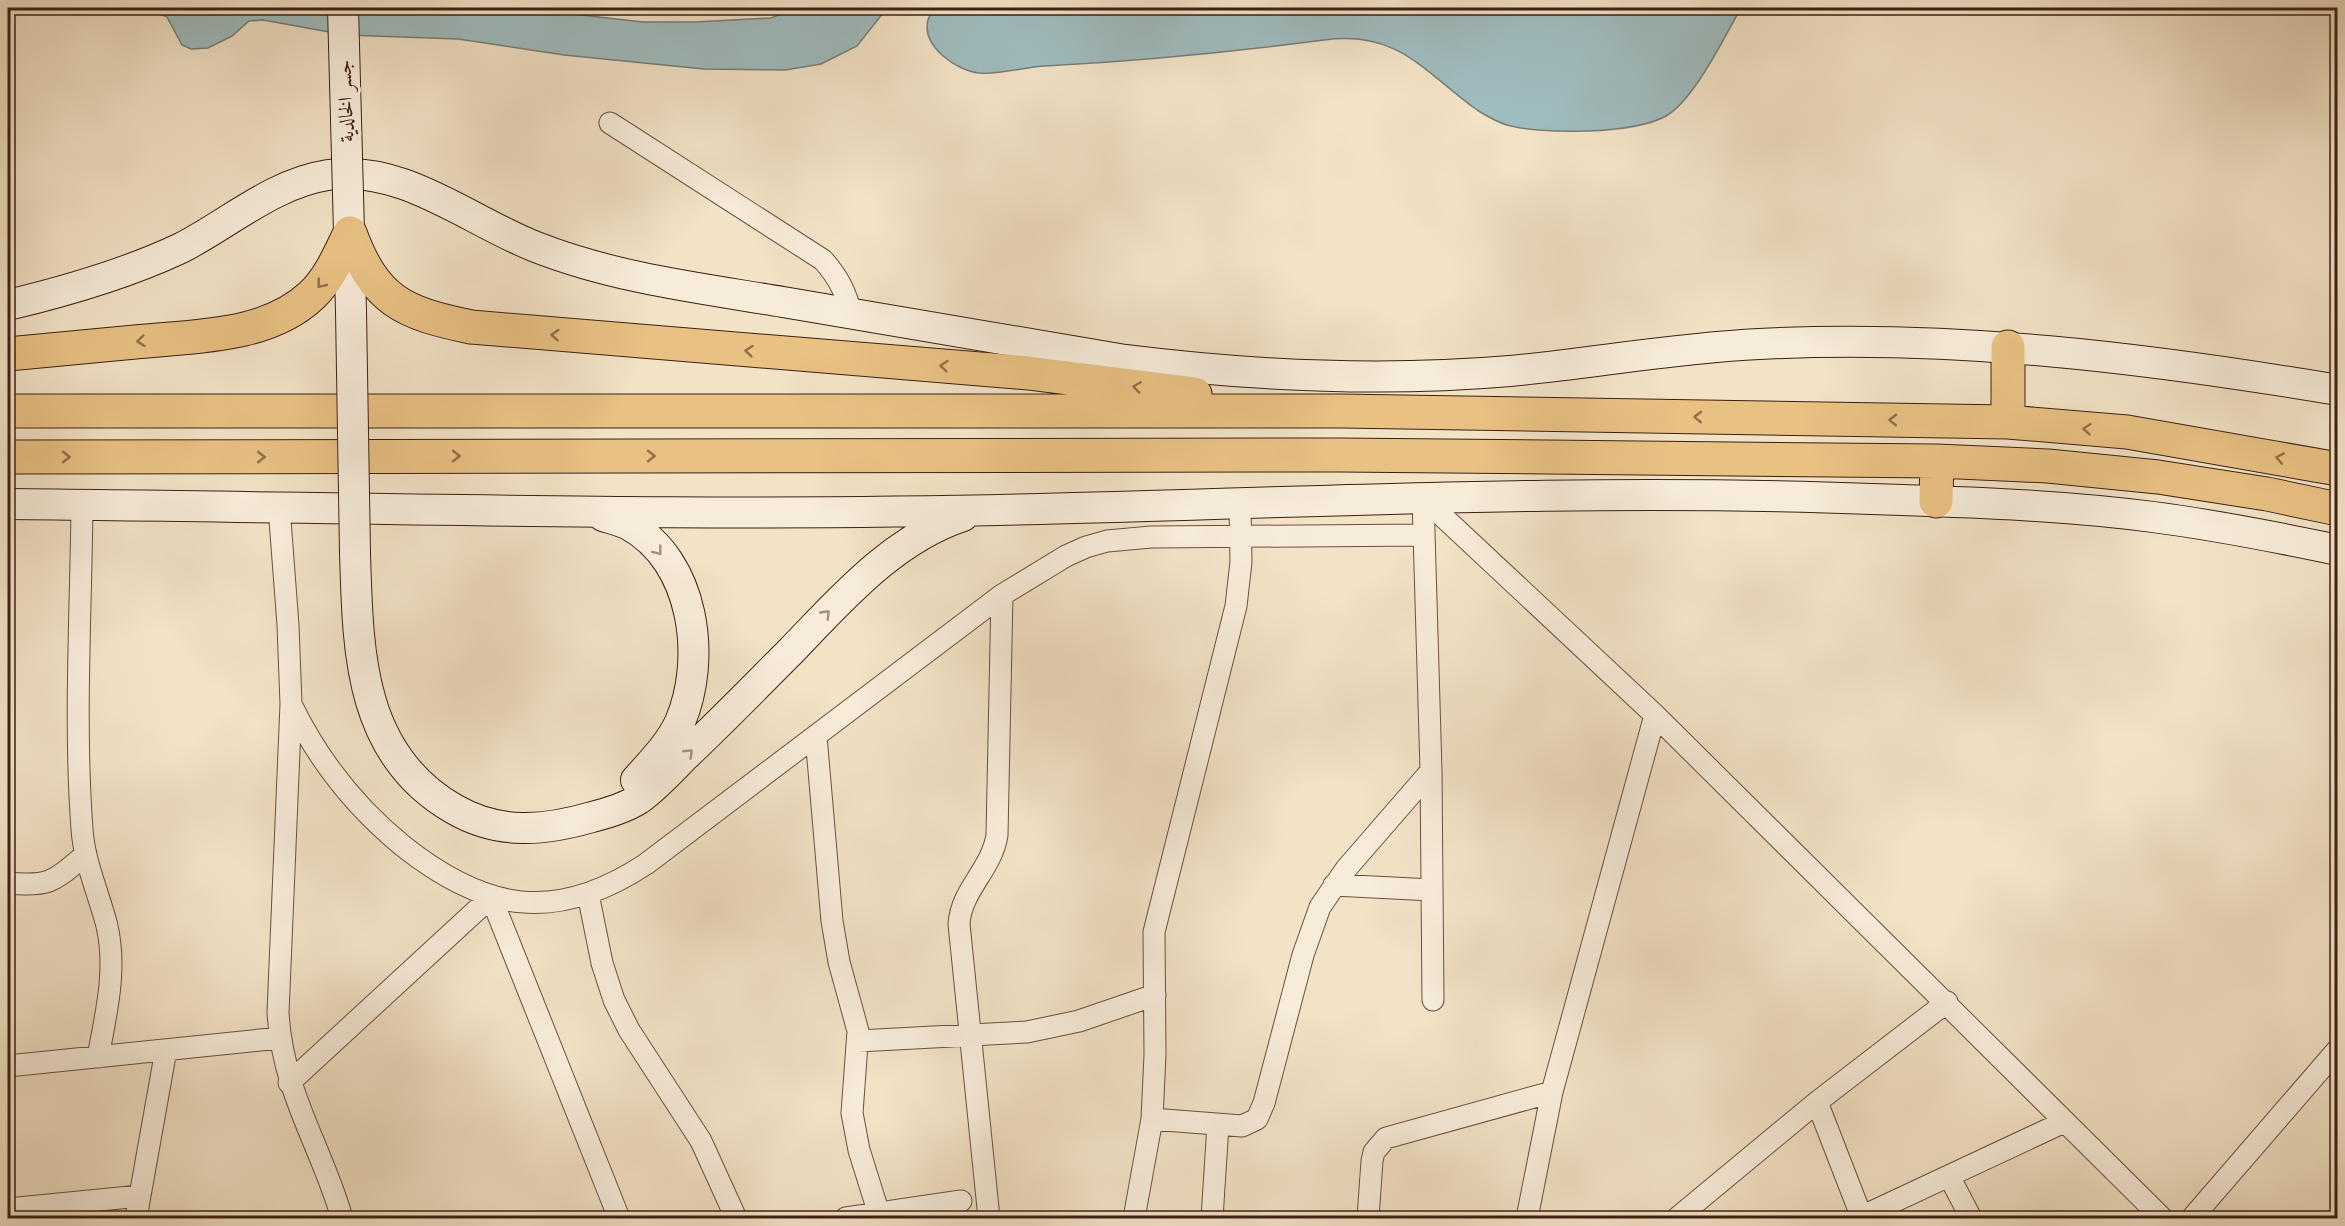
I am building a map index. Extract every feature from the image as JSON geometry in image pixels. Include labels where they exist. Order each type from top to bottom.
[{"type":"highway","points":[[8,354],[233,332],[273,319],[293,310],[312,295],[332,270],[350,233]]},
{"type":"highway","points":[[350,233],[368,273],[384,293],[408,310],[438,320],[471,327],[1028,373],[1341,411]]},
{"type":"highway","points":[[2008,347],[2008,422]]},
{"type":"highway","points":[[8,411],[1341,411],[2008,422],[2127,432],[2337,469]]},
{"type":"highway","points":[[1340,454],[1341,411]]},
{"type":"highway","points":[[8,457],[1340,454],[1937,461],[2048,466],[2158,477],[2267,494],[2337,508]]},
{"type":"highway","points":[[1935,501],[1937,461]]},
{"type":"main road","name":"جسر الخالدية","points":[[343,8],[360,657],[376,720],[393,753],[412,777],[434,798],[468,817],[499,826],[532,829],[552,828],[612,812],[638,800],[659,782],[841,600],[888,558],[940,524],[968,514],[1002,510]]},
{"type":"main road","points":[[8,305],[70,289],[145,264],[216,229],[286,188],[306,180],[350,174],[393,180],[414,188],[491,227],[578,262],[624,275],[1125,360],[1279,375],[1367,377],[1488,372],[1703,348],[1769,343],[1869,342],[2008,347],[2148,362],[2337,390]]},
{"type":"main road","points":[[8,504],[592,512],[1002,510],[1565,494],[1677,494],[2044,506],[2152,517],[2259,534],[2337,550]]},
{"type":"main road","points":[[590,818],[636,780],[658,755],[679,722],[692,685],[694,646],[688,607],[673,571],[654,545],[630,525],[592,512]]},
{"type":"street","points":[[610,123],[823,260],[837,275],[846,294],[851,314]]},
{"type":"street","points":[[1423,498],[1431,771],[1433,1000]]},
{"type":"street","points":[[1423,498],[1655,715],[1947,1002],[2162,1218]]},
{"type":"street","points":[[82,504],[79,747],[82,829],[86,854],[107,928],[110,952],[109,996],[98,1058]]},
{"type":"street","points":[[1134,1218],[1152,1119],[1155,995],[1153,957],[1156,923],[1236,606],[1240,584],[1240,504]]},
{"type":"street","points":[[279,507],[288,625],[291,704],[278,1013],[280,1038],[290,1083],[342,1218]]},
{"type":"street","points":[[291,704],[325,765],[372,819],[432,868],[469,889],[492,897],[540,903],[588,894],[628,876],[1002,595],[1065,556],[1107,541],[1151,537],[1424,535]]},
{"type":"street","points":[[989,1218],[959,924],[962,904],[988,865],[998,835],[1002,595]]},
{"type":"street","points":[[1527,1218],[1552,1092],[1655,715]]},
{"type":"street","points":[[816,736],[832,921],[838,962],[856,1021],[858,1041],[852,1075],[852,1113],[859,1150],[879,1214]]},
{"type":"street","points":[[1152,1119],[1218,1125],[1251,1124],[1262,1111],[1310,930],[1334,885],[1431,771]]},
{"type":"street","points":[[8,883],[35,885],[48,883],[86,854]]},
{"type":"street","points":[[1334,885],[1432,890]]},
{"type":"street","points":[[588,894],[602,963],[614,1000],[629,1030],[701,1141],[736,1218]]},
{"type":"street","points":[[290,1083],[492,897]]},
{"type":"street","points":[[492,897],[619,1218]]},
{"type":"street","points":[[858,1041],[970,1036],[1053,1028],[1155,995]]},
{"type":"street","points":[[1677,1218],[1817,1102],[1947,1002]]},
{"type":"street","points":[[8,1066],[280,1038]]},
{"type":"street","points":[[2193,1218],[2337,1049]]},
{"type":"street","points":[[136,1218],[166,1050]]},
{"type":"street","points":[[1368,1218],[1374,1152],[1386,1138],[1552,1092]]},
{"type":"street","points":[[1817,1102],[1862,1218],[2064,1122]]},
{"type":"street","points":[[1212,1218],[1218,1125]]},
{"type":"street","points":[[1949,1176],[1971,1218]]},
{"type":"street","points":[[8,1209],[140,1196]]},
{"type":"street","points":[[846,1218],[961,1201]]},
{"type":"water","points":[[8,8],[520,8],[643,22],[695,22],[771,18],[798,8],[887,8],[857,46],[821,64],[785,70],[704,69],[564,55],[458,39],[346,35],[263,20],[249,21],[232,36],[208,48],[191,49],[182,45],[167,17],[155,12],[8,10]]},
{"type":"water","points":[[935,8],[1029,8],[1070,14],[1129,8],[1741,8],[1698,82],[1677,108],[1666,116],[1632,126],[1564,131],[1522,128],[1499,122],[1477,110],[1408,57],[1391,47],[1372,41],[1324,40],[1184,56],[979,73],[961,68],[935,48],[927,30],[929,18]]}]
